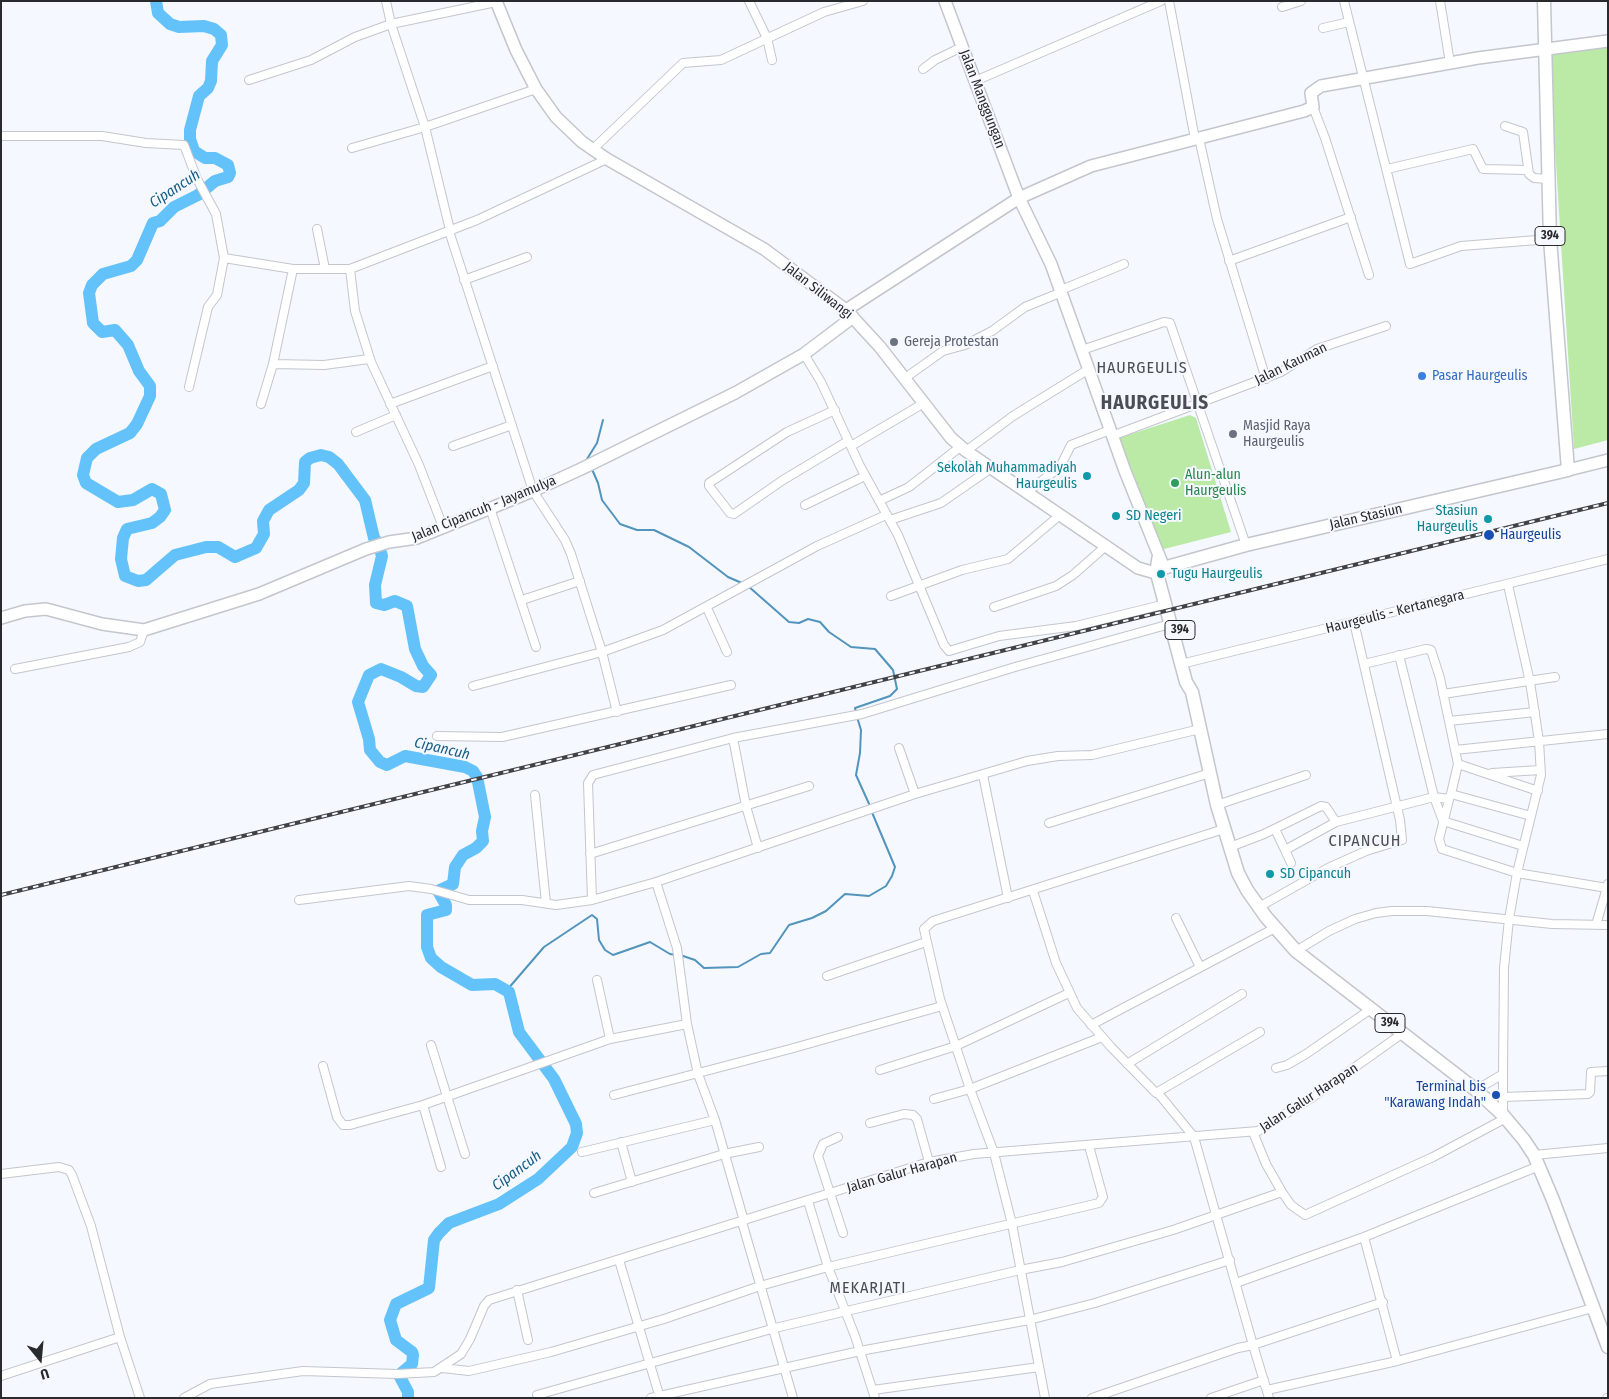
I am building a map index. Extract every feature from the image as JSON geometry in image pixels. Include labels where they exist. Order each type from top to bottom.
[{"type":"main road","name":"394","points":[[1544,1],[1547,180],[1550,239],[1568,470]]},
{"type":"main road","name":"Jalan Stasiun","points":[[1160,565],[1568,470]]},
{"type":"main road","name":"394","points":[[1160,565],[1170,624],[1185,663]]},
{"type":"main road","name":"394","points":[[1160,565],[1192,692],[1217,806],[1243,883],[1259,907],[1296,951],[1476,1090],[1504,1116],[1536,1160],[1608,1347]]},
{"type":"street","points":[[386,1],[390,24],[425,127],[449,231],[464,280],[533,491],[565,540],[580,581],[602,652],[617,712]]},
{"type":"street","points":[[749,1],[767,38],[772,60]]},
{"type":"street","points":[[592,150],[683,63],[721,60],[824,12],[863,1]]},
{"type":"street","name":"Jalan Manggungan","points":[[945,1],[1019,198],[1039,236],[1061,291],[1160,565]]},
{"type":"street","points":[[976,81],[1161,1]]},
{"type":"street","points":[[1169,1],[1197,138],[1229,261],[1266,378]]},
{"type":"street","points":[[1282,7],[1300,1]]},
{"type":"street","points":[[1344,1],[1410,264],[1460,246],[1550,239]]},
{"type":"street","points":[[1440,1],[1450,62]]},
{"type":"street","points":[[1539,1],[1545,15]]},
{"type":"street","points":[[249,80],[311,60],[355,37],[390,24],[496,2]]},
{"type":"street","name":"Jalan Siliwangi","points":[[496,2],[516,50],[536,89],[556,117],[592,150],[764,249],[849,314],[963,449],[990,469],[1138,568],[1146,572],[1160,565]]},
{"type":"street","points":[[1323,28],[1349,22]]},
{"type":"street","points":[[1369,275],[1313,107],[1310,93],[1316,87],[1450,62],[1608,41]]},
{"type":"street","points":[[923,69],[934,60],[962,48]]},
{"type":"street","points":[[352,148],[425,127],[536,89]]},
{"type":"street","name":"Jalan Cipancuh - Jayamulya","points":[[1,618],[25,611],[46,609],[102,624],[144,630],[259,594],[366,549],[389,542],[410,540],[533,491],[719,402],[804,354],[849,314],[1019,198],[1091,166],[1313,107]]},
{"type":"street","points":[[1505,126],[1523,132],[1528,170],[1531,177],[1547,180]]},
{"type":"street","points":[[1,136],[102,136],[146,143],[183,144],[197,179],[216,214],[224,258],[217,295],[208,307],[189,387]]},
{"type":"street","points":[[1387,169],[1473,149],[1483,169],[1528,170]]},
{"type":"street","points":[[224,258],[293,269],[350,269],[449,231],[607,159]]},
{"type":"street","points":[[1229,261],[1351,217]]},
{"type":"street","points":[[316,228],[325,268]]},
{"type":"street","points":[[464,280],[527,257]]},
{"type":"street","points":[[905,378],[943,351],[979,338],[1000,326],[1022,309],[1124,264]]},
{"type":"street","points":[[261,404],[273,364],[293,269]]},
{"type":"street","points":[[350,269],[355,311],[370,359],[396,415],[443,527]]},
{"type":"street","points":[[1082,350],[1164,322],[1170,323],[1246,545]]},
{"type":"street","name":"Jalan Kauman","points":[[1027,492],[1060,467],[1071,445],[1197,406],[1289,369],[1317,349],[1386,326]]},
{"type":"street","points":[[804,354],[835,410],[865,476],[888,517],[920,584],[944,645],[949,651],[1006,634],[1076,626],[1166,604]]},
{"type":"street","points":[[273,364],[324,365],[370,359]]},
{"type":"street","points":[[390,404],[493,366]]},
{"type":"street","points":[[879,501],[909,487],[1013,416],[1089,369]]},
{"type":"street","points":[[835,410],[787,432],[709,483],[708,486],[730,513],[734,514],[783,480],[924,403]]},
{"type":"street","points":[[356,432],[396,415]]},
{"type":"street","points":[[453,446],[512,424]]},
{"type":"street","points":[[1568,470],[1608,460]]},
{"type":"street","points":[[473,686],[602,652],[663,630],[758,581],[818,546],[888,517],[941,503],[990,469]]},
{"type":"street","points":[[806,504],[865,476]]},
{"type":"street","points":[[490,508],[536,647]]},
{"type":"street","points":[[891,596],[962,570],[1008,559],[1060,515]]},
{"type":"street","points":[[994,608],[1056,586],[1072,575],[1106,545]]},
{"type":"street","name":"Haurgeulis - Kertanegara","points":[[1185,663],[1608,559]]},
{"type":"street","points":[[522,600],[580,581]]},
{"type":"street","points":[[1253,1132],[1266,1164],[1282,1192],[1298,1211],[1309,1214],[1433,1157],[1504,1116],[1503,985],[1509,919],[1516,873],[1538,791],[1540,770],[1535,712],[1530,682],[1508,585]]},
{"type":"street","points":[[707,608],[727,652]]},
{"type":"street","points":[[1259,907],[1328,868],[1366,851],[1399,842],[1403,835],[1354,622]]},
{"type":"street","points":[[592,900],[588,783],[593,775],[733,738],[857,715],[949,686],[1170,624]]},
{"type":"street","points":[[15,669],[130,647],[140,642],[144,630]]},
{"type":"street","points":[[1364,664],[1426,648],[1431,650],[1443,694],[1458,764],[1439,839],[1442,849],[1516,873],[1607,886],[1605,903],[1596,925]]},
{"type":"street","points":[[1399,655],[1434,797],[1443,821]]},
{"type":"street","points":[[1443,694],[1555,677]]},
{"type":"street","points":[[437,736],[497,738],[731,685]]},
{"type":"street","points":[[1449,722],[1535,712]]},
{"type":"street","points":[[298,900],[409,886],[431,889],[459,899],[522,900],[568,905],[656,882],[915,794],[1039,759],[1092,755],[1200,729]]},
{"type":"street","points":[[1455,750],[1608,734]]},
{"type":"street","points":[[733,738],[746,806],[758,848]]},
{"type":"street","points":[[899,748],[915,794]]},
{"type":"street","points":[[1458,764],[1538,791]]},
{"type":"street","points":[[1489,773],[1540,770]]},
{"type":"street","points":[[1049,822],[1210,773]]},
{"type":"street","points":[[983,775],[1008,898]]},
{"type":"street","points":[[1217,806],[1306,775]]},
{"type":"street","points":[[590,854],[808,786]]},
{"type":"street","points":[[535,794],[546,903]]},
{"type":"street","points":[[1285,850],[1336,822],[1434,797],[1450,796],[1531,816]]},
{"type":"street","points":[[1230,847],[1274,829],[1321,806],[1326,807],[1336,822]]},
{"type":"street","points":[[1443,821],[1523,846]]},
{"type":"street","points":[[1045,1398],[1012,1224],[994,1153],[942,1006],[924,929],[933,921],[1224,829]]},
{"type":"street","points":[[1274,829],[1291,863]]},
{"type":"street","points":[[656,882],[677,948],[681,969],[686,1024],[698,1074],[716,1120],[760,1286],[793,1398]]},
{"type":"street","points":[[1032,891],[1049,945],[1069,994],[1091,1025],[1127,1064],[1158,1093],[1194,1137],[1218,1214],[1268,1394],[1593,1308]]},
{"type":"street","points":[[1296,951],[1329,930],[1376,913],[1428,911],[1559,924],[1608,925]]},
{"type":"street","points":[[1176,918],[1200,968]]},
{"type":"street","points":[[1091,1025],[1276,928]]},
{"type":"street","points":[[827,976],[926,942]]},
{"type":"street","points":[[597,980],[610,1038]]},
{"type":"street","points":[[880,1070],[956,1046],[1069,994]]},
{"type":"street","points":[[1127,1064],[1242,994]]},
{"type":"street","points":[[614,1095],[698,1074],[942,1006]]},
{"type":"street","points":[[1276,1068],[1287,1065],[1306,1054],[1371,1009]]},
{"type":"street","points":[[322,1066],[337,1117],[342,1125],[350,1125],[424,1105],[541,1065],[610,1038],[686,1024]]},
{"type":"street","points":[[1158,1093],[1260,1032]]},
{"type":"street","name":"Jalan Galur Harapan","points":[[184,1398],[210,1384],[296,1372],[426,1374],[442,1368],[455,1360],[466,1347],[486,1303],[517,1290],[743,1222],[929,1162],[959,1156],[1253,1132],[1265,1128],[1313,1097],[1403,1034]]},
{"type":"street","points":[[934,1099],[970,1089],[1102,1037]]},
{"type":"street","points":[[431,1045],[465,1154]]},
{"type":"street","points":[[1503,1097],[1588,1094],[1590,1092],[1591,1072],[1608,1071]]},
{"type":"street","points":[[1476,1090],[1503,1074]]},
{"type":"street","points":[[424,1105],[441,1166]]},
{"type":"street","points":[[870,1123],[904,1114],[913,1115],[917,1119],[929,1162]]},
{"type":"street","points":[[582,1152],[716,1120]]},
{"type":"street","points":[[838,1137],[823,1144],[818,1152],[843,1232]]},
{"type":"street","points":[[622,1142],[632,1182]]},
{"type":"street","points":[[442,1368],[469,1371],[551,1352],[760,1286],[828,1267],[1102,1202],[1103,1197],[1090,1146]]},
{"type":"street","points":[[594,1193],[724,1154],[759,1148]]},
{"type":"street","points":[[1236,1283],[1364,1237],[1536,1160],[1608,1148]]},
{"type":"street","points":[[1,1174],[59,1167],[69,1170],[91,1226],[120,1337],[140,1398]]},
{"type":"street","points":[[537,1396],[773,1329],[1020,1270],[1062,1262],[1218,1214],[1282,1192]]},
{"type":"street","points":[[808,1201],[828,1267],[846,1312],[874,1394],[1039,1367]]},
{"type":"street","points":[[1364,1237],[1398,1361]]},
{"type":"street","points":[[619,1260],[657,1397],[860,1351],[1029,1320],[1096,1303],[1230,1260]]},
{"type":"street","points":[[517,1290],[528,1340]]},
{"type":"street","points":[[1092,1398],[1238,1348],[1253,1345],[1383,1302]]},
{"type":"street","points":[[1,1376],[120,1337]]},
{"type":"street","points":[[1212,1398],[1264,1380]]},
{"type":"green space","points":[[1608,46],[1608,440],[1574,449],[1549,53]]},
{"type":"green space","name":"Alun-alun Haurgeulis","points":[[1190,415],[1196,418],[1231,532],[1160,550],[1119,438]]},
{"type":"waterway","name":"Cipancuh","points":[[156,1],[158,13],[170,24],[179,27],[204,26],[214,29],[221,35],[222,45],[212,61],[211,81],[208,88],[199,96],[190,130],[190,139],[194,151],[205,158],[215,158],[228,165],[230,173],[228,177],[215,181],[198,195],[174,207],[160,221],[153,223],[137,260],[131,266],[103,274],[92,285],[89,293],[93,323],[102,332],[115,330],[128,345],[139,371],[150,386],[150,396],[137,424],[130,433],[96,449],[87,458],[83,475],[86,483],[118,502],[133,500],[152,489],[161,494],[165,510],[160,517],[152,523],[127,529],[123,538],[121,559],[125,576],[138,581],[146,580],[175,555],[206,547],[218,547],[235,557],[256,548],[264,534],[263,521],[269,510],[299,490],[304,483],[305,462],[310,458],[321,455],[329,457],[338,464],[365,500],[374,538],[378,543],[382,556],[375,585],[376,603],[384,605],[395,601],[407,606],[415,649],[423,666],[431,675],[423,687],[416,686],[401,677],[381,669],[369,675],[358,702],[369,739],[370,750],[380,762],[387,765],[405,756],[465,767],[473,771],[477,777],[485,817],[482,831],[483,841],[476,848],[463,855],[455,867],[453,884],[438,891],[446,905],[446,910],[427,915],[427,947],[431,958],[441,967],[472,985],[495,984],[509,992],[519,1032],[554,1079],[576,1124],[577,1133],[572,1147],[538,1179],[499,1204],[449,1223],[434,1240],[429,1288],[396,1304],[390,1320],[396,1340],[412,1352],[413,1355],[412,1364],[399,1375],[408,1392],[408,1398]]},
{"type":"waterway","points":[[588,461],[587,459],[597,443],[603,420]]},
{"type":"waterway","points":[[591,467],[598,483],[602,500],[620,524],[637,530],[654,530],[689,547],[728,577],[744,584]]},
{"type":"waterway","points":[[748,586],[789,622],[799,623],[808,619],[820,622],[829,632],[851,647],[875,649],[893,670],[897,689],[890,696],[855,708],[856,712]]},
{"type":"waterway","points":[[857,717],[861,730],[860,753],[856,775],[870,806]]},
{"type":"waterway","points":[[680,955],[695,960],[704,968],[738,967],[761,954],[770,953],[789,925],[812,918],[826,911],[845,894],[869,896],[886,886],[895,867],[871,810]]},
{"type":"waterway","points":[[507,990],[544,947],[592,915],[597,919],[599,940],[605,950],[613,955],[650,942],[670,954],[676,955]]},
{"type":"railway","points":[[1,895],[1608,503]]},
{"type":"place","name":"Gereja Protestan","points":[[894,342]]},
{"type":"place","name":"Pasar Haurgeulis","points":[[1422,376]]},
{"type":"place","name":"Masjid Raya Haurgeulis","points":[[1233,434]]},
{"type":"place","name":"Sekolah Muhammadiyah Haurgeulis","points":[[1087,476]]},
{"type":"place","name":"Alun-alun Haurgeulis","points":[[1175,483]]},
{"type":"place","name":"SD Negeri","points":[[1116,516]]},
{"type":"place","name":"Stasiun Haurgeulis","points":[[1488,519]]},
{"type":"place","name":"Haurgeulis","points":[[1489,535]]},
{"type":"place","name":"Tugu Haurgeulis","points":[[1161,574]]},
{"type":"place","name":"SD Cipancuh","points":[[1270,874]]},
{"type":"place","name":"Terminal bis \"Karawang Indah\"","points":[[1496,1095]]},
{"type":"district","name":"HAURGEULIS","points":[[1142,369]]},
{"type":"district","name":"HAURGEULIS","points":[[1155,404]]},
{"type":"district","name":"CIPANCUH","points":[[1365,842]]},
{"type":"district","name":"MEKARJATI","points":[[868,1289]]}]
